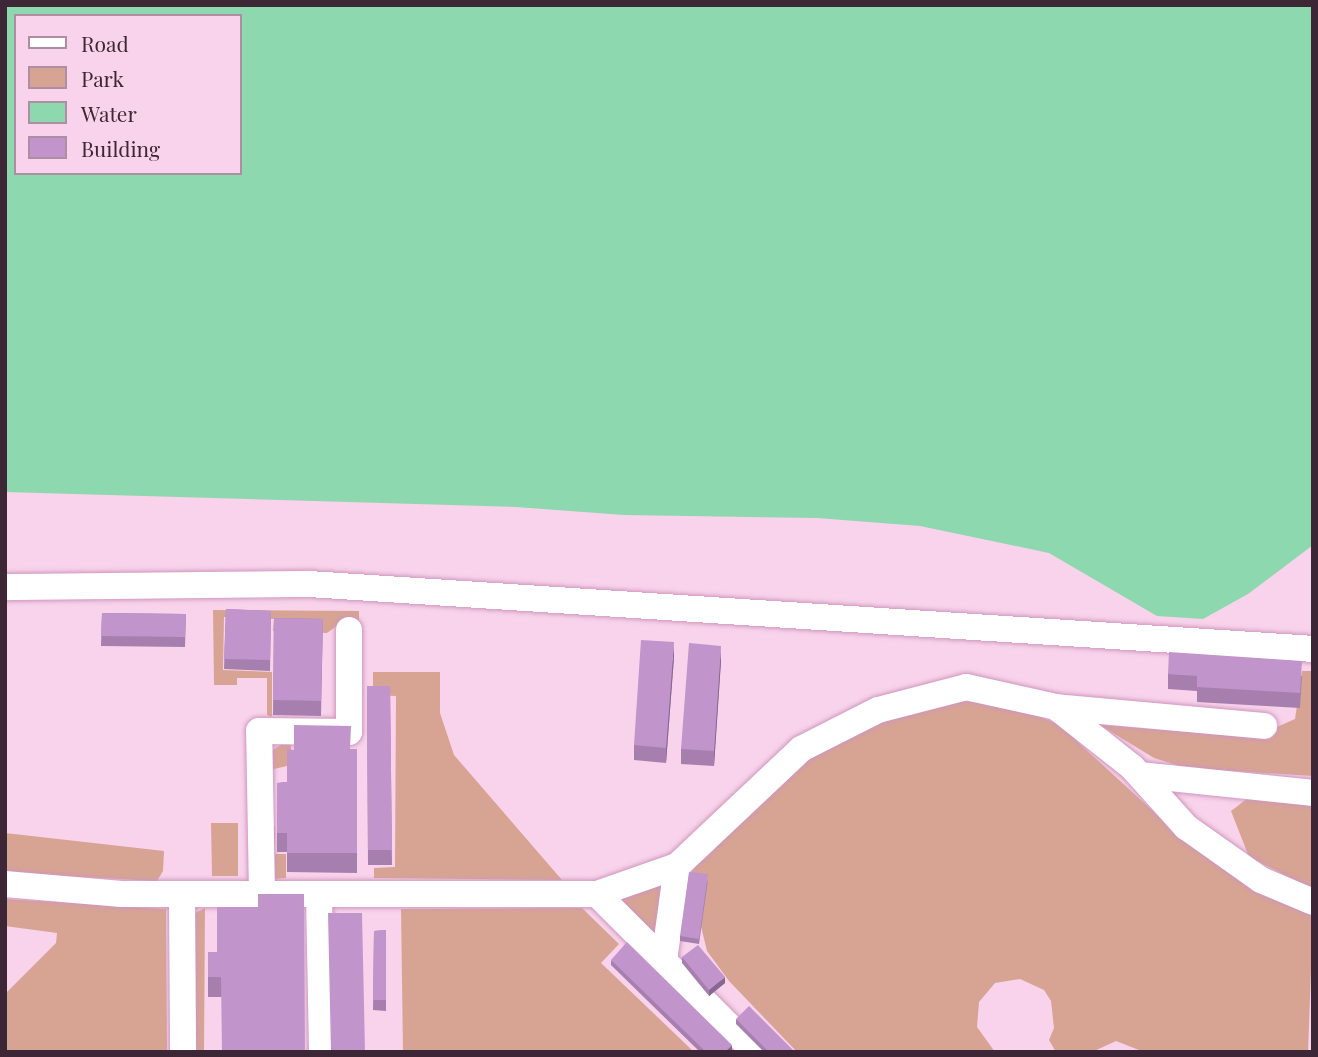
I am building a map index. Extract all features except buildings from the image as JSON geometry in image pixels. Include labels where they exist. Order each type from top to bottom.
[{"type":"lane","points":[[5,587],[309,583],[1313,649]]},
{"type":"lane","points":[[262,895],[259,731],[349,732],[349,629]]},
{"type":"lane","points":[[5,884],[182,895],[597,894],[677,866],[801,749],[878,710],[966,687],[1056,707],[1264,726]]},
{"type":"lane","points":[[1056,707],[1140,775],[1186,827],[1261,880],[1313,902]]},
{"type":"lane","points":[[1140,775],[1313,793]]},
{"type":"lane","points":[[664,961],[677,866]]},
{"type":"lane","points":[[597,894],[752,1051]]},
{"type":"lane","points":[[182,895],[183,1052]]},
{"type":"lane","points":[[319,895],[322,1052]]},
{"type":"green space","points":[[213,610],[359,611],[359,625],[338,625],[327,633],[273,631],[274,619],[224,617],[223,670],[272,672],[272,717],[267,715],[267,678],[237,678],[237,685],[214,685]]},
{"type":"green space","points":[[1302,671],[1313,671],[1313,776],[1186,768],[1154,758],[1100,725],[1254,737],[1295,719]]},
{"type":"green space","points":[[373,672],[440,672],[440,713],[454,755],[562,880],[374,878],[374,868],[395,867],[396,696],[373,695]]},
{"type":"green space","points":[[962,701],[1018,708],[1058,724],[1190,845],[1273,899],[1313,915],[1308,1052],[1144,1052],[1116,1041],[1092,1052],[1056,1052],[1049,1040],[1054,1028],[1051,1001],[1044,990],[1020,979],[995,983],[979,1002],[977,1027],[995,1052],[797,1052],[729,981],[707,951],[689,877],[699,860],[794,768],[870,723]]},
{"type":"green space","points":[[290,739],[292,758],[287,766],[265,771],[268,753]]},
{"type":"green space","points":[[1248,798],[1283,799],[1313,807],[1313,889],[1249,857],[1231,811]]},
{"type":"green space","points":[[211,823],[238,823],[238,876],[212,876]]},
{"type":"green space","points":[[267,825],[275,826],[275,854],[286,854],[286,878],[272,879]]},
{"type":"green space","points":[[5,833],[164,851],[163,871],[157,881],[5,873]]},
{"type":"green space","points":[[666,879],[653,938],[615,901]]},
{"type":"green space","points":[[5,899],[166,909],[167,1052],[5,1052],[5,994],[56,943],[57,933],[5,926]]},
{"type":"green space","points":[[205,908],[204,1052],[192,1052],[193,914]]},
{"type":"green space","points":[[582,908],[619,944],[601,963],[694,1052],[403,1052],[401,909]]},
{"type":"water","points":[[5,5],[1313,5],[1313,545],[1248,594],[1203,619],[1157,616],[1049,553],[920,526],[817,518],[624,515],[516,507],[5,492]]}]
